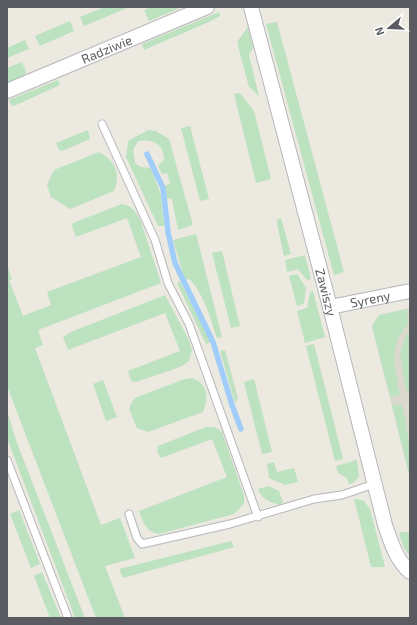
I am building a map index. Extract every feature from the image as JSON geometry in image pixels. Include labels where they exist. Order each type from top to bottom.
[{"type":"street","name":"Radziwie","points":[[7,91],[207,7]]},
{"type":"street","name":"Zawiszy","points":[[251,7],[330,307],[374,484],[394,548],[403,566],[410,572]]},
{"type":"street","name":"Syreny","points":[[330,307],[410,292]]},
{"type":"lane","points":[[102,124],[155,240],[168,283],[190,324],[258,517]]},
{"type":"lane","points":[[7,460],[68,618]]},
{"type":"lane","points":[[130,514],[137,538],[142,544],[258,517],[314,499],[342,494],[374,484]]},
{"type":"shaded area","points":[[410,308],[410,478],[372,326],[379,315]]},
{"type":"green space","points":[[105,7],[124,7],[125,9],[84,26],[80,17]]},
{"type":"green space","points":[[151,7],[178,7],[178,9],[149,21],[144,10]]},
{"type":"green space","points":[[219,12],[220,16],[211,21],[144,50],[142,44]]},
{"type":"green space","points":[[70,21],[74,31],[40,46],[35,36]]},
{"type":"green space","points":[[277,22],[344,272],[334,275],[266,24]]},
{"type":"green space","points":[[248,27],[253,48],[249,55],[259,96],[249,87],[237,42]]},
{"type":"green space","points":[[25,40],[29,49],[7,58],[7,48]]},
{"type":"green space","points":[[22,62],[26,72],[24,76],[7,83],[7,68]]},
{"type":"green space","points":[[58,80],[60,85],[14,106],[11,105],[9,100]]},
{"type":"green space","points":[[240,93],[254,111],[271,179],[256,183],[234,94]]},
{"type":"green space","points":[[190,126],[209,199],[200,201],[181,128]]},
{"type":"green space","points":[[88,130],[90,139],[62,151],[59,150],[56,143]]},
{"type":"green space","points":[[148,130],[156,131],[169,139],[193,225],[178,230],[172,199],[167,198],[165,186],[170,183],[167,173],[162,174],[158,166],[164,160],[160,146],[153,142],[138,141],[133,150],[135,163],[141,167],[151,168],[161,195],[164,226],[158,226],[126,157],[128,141]]},
{"type":"green space","points":[[99,152],[105,155],[113,163],[117,173],[114,191],[70,209],[51,197],[47,185],[54,170]]},
{"type":"green space","points":[[122,204],[133,209],[140,219],[161,283],[38,330],[43,345],[35,348],[101,525],[120,518],[135,558],[105,566],[125,618],[96,618],[7,386],[7,265],[12,279],[9,280],[23,316],[51,305],[47,292],[141,257],[127,218],[76,237],[72,226],[73,223]]},
{"type":"green space","points":[[281,218],[291,254],[284,256],[277,224],[277,220]]},
{"type":"green space","points":[[196,234],[222,337],[217,338],[206,306],[194,284],[189,279],[185,280],[173,240]]},
{"type":"green space","points":[[222,251],[240,326],[231,328],[212,253]]},
{"type":"green space","points":[[305,255],[311,279],[307,280],[298,269],[287,272],[285,260]]},
{"type":"green space","points":[[297,274],[306,288],[304,303],[297,306],[289,276]]},
{"type":"green space","points":[[180,281],[211,342],[206,344],[177,283]]},
{"type":"green space","points":[[313,291],[325,337],[305,343],[297,311],[307,308],[310,292]]},
{"type":"green space","points":[[165,295],[188,338],[192,350],[189,361],[180,367],[136,382],[131,381],[128,371],[180,351],[165,313],[68,350],[63,337],[71,332]]},
{"type":"green space","points":[[407,309],[408,324],[397,341],[394,358],[400,395],[390,397],[372,326],[379,315]]},
{"type":"green space","points":[[409,334],[410,391],[406,391],[400,352],[406,335]]},
{"type":"green space","points":[[314,344],[343,459],[335,461],[306,346]]},
{"type":"green space","points":[[225,350],[238,399],[235,403],[220,351]]},
{"type":"green space","points":[[192,378],[201,384],[206,392],[206,402],[203,412],[148,432],[137,428],[129,409],[133,400],[137,397],[185,379]]},
{"type":"green space","points":[[254,379],[272,452],[262,454],[244,382]]},
{"type":"green space","points":[[103,380],[117,417],[106,421],[93,384]]},
{"type":"green space","points":[[402,404],[410,447],[410,478],[392,405]]},
{"type":"green space","points":[[7,411],[17,443],[85,618],[75,618],[7,438]]},
{"type":"green space","points":[[206,427],[215,427],[222,432],[244,495],[244,504],[234,514],[159,534],[151,531],[144,523],[139,511],[227,477],[212,439],[161,458],[157,451],[158,446]]},
{"type":"green space","points":[[357,460],[359,477],[353,483],[349,484],[347,478],[338,473],[336,466]]},
{"type":"green space","points":[[274,462],[277,472],[294,468],[298,482],[285,485],[269,478],[267,464]]},
{"type":"green space","points":[[269,486],[279,491],[283,502],[280,505],[267,500],[262,496],[258,489]]},
{"type":"green space","points":[[354,499],[363,500],[370,509],[385,567],[371,567]]},
{"type":"green space","points":[[19,510],[40,564],[31,568],[10,514]]},
{"type":"green space","points":[[401,532],[410,532],[410,556],[404,548],[399,534]]},
{"type":"green space","points":[[231,541],[234,547],[123,578],[119,569]]},
{"type":"green space","points":[[42,572],[61,618],[50,618],[34,576]]},
{"type":"waterway","points":[[147,154],[163,188],[168,232],[175,263],[213,342],[232,405],[241,429]]}]
